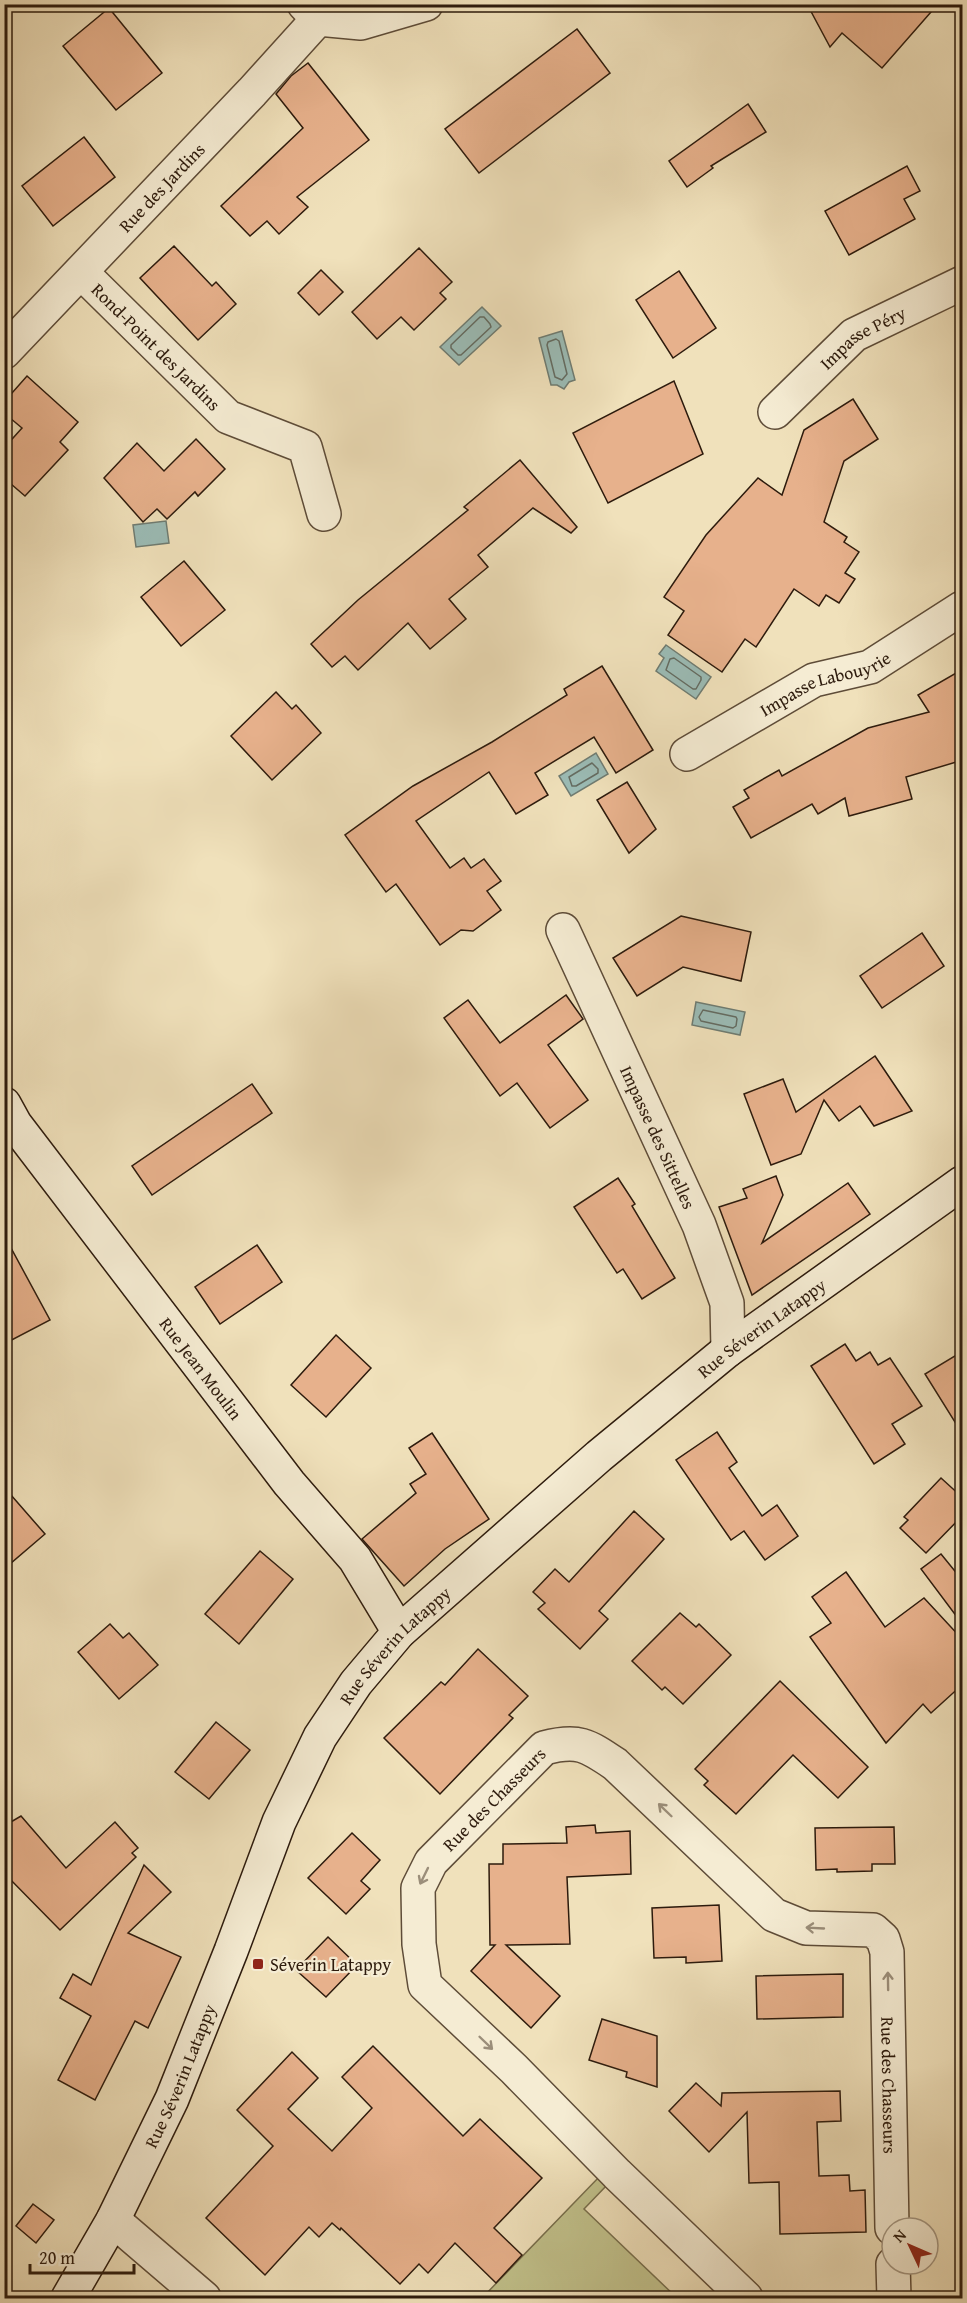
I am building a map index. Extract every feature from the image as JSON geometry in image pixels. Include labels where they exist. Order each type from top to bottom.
[{"type":"street","points":[[311,12],[362,24],[426,4]]},
{"type":"street","name":"Rue des Jardins","points":[[4,352],[252,92],[311,12]]},
{"type":"street","name":"Rond-Point des Jardins","points":[[81,272],[228,417],[305,447],[324,514]]},
{"type":"street","name":"Impasse Péry","points":[[775,412],[854,336],[963,283]]},
{"type":"street","name":"Impasse Labouyrie","points":[[687,754],[814,680],[870,668],[963,608]]},
{"type":"street","name":"Impasse des Sittelles","points":[[563,930],[699,1224],[727,1303],[728,1350]]},
{"type":"street","name":"Rue Jean Moulin","points":[[4,1104],[15,1124],[289,1483],[355,1559],[399,1632]]},
{"type":"street","name":"Rue Séverin Latappy","points":[[68,2298],[112,2220],[172,2099],[279,1822],[321,1737],[356,1683],[399,1632],[599,1456],[728,1350],[963,1183]]},
{"type":"street","name":"Rue des Chasseurs","points":[[746,2298],[514,2069],[425,1985],[419,1944],[418,1888],[431,1862],[544,1748],[564,1743],[589,1746],[615,1764],[774,1915],[806,1928],[873,1930],[883,1939],[887,1952],[892,2216]]},
{"type":"street","points":[[112,2220],[204,2298]]},
{"type":"street","points":[[893,2276],[894,2298]]},
{"type":"green space","points":[[600,2176],[608,2184],[584,2209],[677,2298],[482,2298]]},
{"type":"water","points":[[482,307],[501,326],[459,365],[440,347]]},
{"type":"water","points":[[562,331],[575,380],[569,382],[564,389],[551,385],[539,338]]},
{"type":"water","points":[[166,521],[169,543],[136,547],[133,525]]},
{"type":"water","points":[[666,645],[711,677],[696,699],[656,671],[664,658],[659,654]]},
{"type":"water","points":[[596,753],[608,774],[571,796],[559,776]]},
{"type":"water","points":[[696,1002],[745,1012],[740,1035],[692,1025]]},
{"type":"building","points":[[807,4],[938,4],[882,68],[842,33],[830,47]]},
{"type":"building","points":[[109,8],[162,73],[116,110],[63,46]]},
{"type":"building","points":[[577,29],[610,73],[479,173],[445,129]]},
{"type":"building","points":[[308,63],[369,140],[297,197],[308,207],[279,234],[267,221],[250,236],[221,206],[303,128],[276,94],[291,76]]},
{"type":"building","points":[[748,104],[766,132],[711,166],[713,168],[687,187],[669,161]]},
{"type":"building","points":[[84,137],[115,177],[53,226],[22,186]]},
{"type":"building","points":[[907,166],[920,191],[904,199],[915,219],[849,255],[825,211]]},
{"type":"building","points":[[174,246],[212,286],[216,282],[236,304],[198,340],[140,278]]},
{"type":"building","points":[[419,248],[452,282],[440,293],[446,299],[414,330],[401,317],[377,339],[352,312]]},
{"type":"building","points":[[321,270],[343,292],[319,315],[298,293]]},
{"type":"building","points":[[679,271],[716,328],[673,358],[636,300]]},
{"type":"building","points":[[27,376],[78,422],[60,442],[68,450],[25,496],[4,478],[4,448],[22,428],[4,413],[4,402]]},
{"type":"building","points":[[674,381],[703,454],[608,503],[573,433]]},
{"type":"building","points":[[853,399],[878,439],[844,461],[824,522],[847,537],[844,542],[859,552],[845,573],[855,579],[839,603],[826,595],[819,606],[794,589],[756,647],[745,639],[722,672],[668,635],[684,611],[664,597],[706,535],[758,478],[782,495],[804,430]]},
{"type":"building","points":[[196,439],[225,469],[198,496],[195,492],[167,519],[157,509],[143,522],[104,478],[137,443],[164,471]]},
{"type":"building","points":[[520,460],[577,527],[571,533],[533,508],[478,555],[488,567],[449,599],[466,619],[430,649],[408,623],[358,670],[345,656],[332,667],[311,644],[358,600],[468,510],[464,507]]},
{"type":"building","points":[[184,561],[225,610],[181,646],[141,597]]},
{"type":"building","points":[[602,666],[653,750],[616,773],[594,737],[535,773],[548,795],[516,814],[489,772],[416,821],[450,868],[464,858],[471,868],[484,859],[501,881],[487,891],[501,910],[473,931],[461,930],[440,945],[396,884],[386,892],[345,835],[413,786],[492,742],[567,695],[564,689]]},
{"type":"building","points":[[963,669],[963,760],[906,777],[912,799],[849,816],[845,798],[818,814],[812,804],[751,838],[733,807],[749,798],[744,790],[779,770],[782,776],[868,728],[929,712],[918,695]]},
{"type":"building","points":[[276,692],[292,709],[296,705],[321,733],[272,780],[231,736]]},
{"type":"building","points":[[627,782],[656,829],[629,853],[597,800]]},
{"type":"building","points":[[681,916],[751,932],[741,981],[683,967],[637,996],[613,958]]},
{"type":"building","points":[[922,933],[944,966],[882,1008],[860,976]]},
{"type":"building","points":[[566,995],[583,1019],[548,1045],[588,1100],[550,1128],[517,1083],[500,1096],[444,1018],[468,1000],[500,1043]]},
{"type":"building","points":[[875,1056],[912,1111],[874,1126],[860,1106],[839,1121],[824,1100],[801,1154],[771,1165],[744,1094],[783,1079],[796,1112]]},
{"type":"building","points":[[252,1084],[272,1113],[152,1195],[132,1166]]},
{"type":"building","points":[[776,1176],[783,1195],[762,1243],[848,1183],[870,1214],[752,1295],[719,1207],[747,1198],[743,1189]]},
{"type":"building","points":[[618,1178],[635,1204],[632,1206],[675,1278],[642,1299],[623,1269],[617,1273],[574,1207]]},
{"type":"building","points":[[4,1235],[50,1320],[4,1344]]},
{"type":"building","points":[[257,1245],[282,1282],[220,1324],[195,1287]]},
{"type":"building","points":[[336,1335],[371,1368],[326,1417],[291,1385]]},
{"type":"building","points":[[845,1344],[856,1361],[870,1352],[878,1365],[890,1358],[922,1406],[892,1424],[905,1444],[874,1464],[811,1366]]},
{"type":"building","points":[[963,1351],[963,1435],[925,1374]]},
{"type":"building","points":[[717,1432],[737,1462],[729,1468],[762,1516],[777,1505],[798,1536],[765,1560],[744,1531],[731,1540],[676,1460]]},
{"type":"building","points":[[432,1433],[489,1519],[445,1549],[404,1586],[362,1539],[416,1493],[410,1484],[426,1474],[409,1448]]},
{"type":"building","points":[[941,1478],[963,1498],[963,1515],[926,1553],[900,1528],[908,1520],[904,1517]]},
{"type":"building","points":[[4,1487],[45,1534],[4,1569]]},
{"type":"building","points":[[634,1511],[664,1539],[599,1611],[608,1619],[580,1649],[538,1609],[545,1603],[533,1592],[555,1569],[569,1582]]},
{"type":"building","points":[[260,1551],[293,1579],[239,1644],[205,1614]]},
{"type":"building","points":[[941,1554],[963,1581],[963,1625],[921,1569]]},
{"type":"building","points":[[846,1572],[885,1627],[924,1598],[963,1640],[963,1684],[931,1713],[923,1704],[886,1743],[810,1637],[831,1623],[812,1597]]},
{"type":"building","points":[[680,1613],[696,1627],[699,1624],[731,1655],[683,1704],[665,1687],[662,1690],[632,1661]]},
{"type":"building","points":[[110,1624],[123,1638],[129,1633],[158,1665],[119,1699],[78,1652]]},
{"type":"building","points":[[478,1649],[528,1696],[509,1715],[513,1718],[440,1794],[384,1738],[441,1682],[445,1685]]},
{"type":"building","points":[[780,1681],[868,1767],[838,1798],[793,1755],[736,1814],[704,1785],[708,1781],[695,1769]]},
{"type":"building","points":[[216,1722],[250,1750],[209,1799],[175,1772]]},
{"type":"building","points":[[21,1816],[66,1868],[115,1822],[138,1848],[132,1853],[136,1857],[60,1930],[4,1873],[4,1826]]},
{"type":"building","points":[[595,1825],[596,1833],[630,1831],[631,1874],[567,1877],[570,1944],[506,1945],[560,1996],[531,2028],[471,1971],[495,1945],[490,1945],[489,1864],[503,1864],[503,1844],[567,1843],[566,1827]]},
{"type":"building","points":[[894,1827],[895,1864],[872,1864],[872,1871],[816,1870],[815,1828]]},
{"type":"building","points":[[352,1833],[380,1860],[361,1881],[370,1889],[346,1914],[308,1878]]},
{"type":"building","points":[[144,1865],[171,1892],[128,1933],[181,1957],[148,2028],[135,2021],[95,2100],[58,2080],[91,2016],[60,1998],[73,1974],[91,1985]]},
{"type":"building","points":[[719,1905],[722,1961],[686,1963],[686,1957],[654,1958],[652,1908]]},
{"type":"building","points":[[328,1937],[357,1965],[326,1997],[296,1970]]},
{"type":"building","points":[[843,1974],[843,2017],[757,2019],[756,1976]]},
{"type":"building","points":[[602,2019],[657,2036],[657,2087],[626,2077],[627,2072],[589,2060]]},
{"type":"building","points":[[373,2046],[463,2136],[480,2119],[542,2178],[494,2228],[522,2255],[496,2283],[455,2243],[428,2273],[419,2264],[400,2284],[341,2228],[340,2230],[332,2223],[319,2237],[309,2227],[265,2275],[206,2218],[273,2146],[237,2110],[292,2052],[318,2078],[288,2109],[332,2151],[372,2108],[342,2077]]},
{"type":"building","points":[[696,2083],[721,2106],[722,2093],[840,2091],[841,2121],[817,2122],[819,2176],[849,2175],[850,2191],[865,2190],[866,2232],[780,2234],[779,2182],[749,2183],[747,2112],[709,2152],[669,2111]]},
{"type":"building","points":[[33,2204],[54,2220],[36,2243],[16,2226]]},
{"type":"place","name":"Séverin Latappy","points":[[258,1964]]}]
